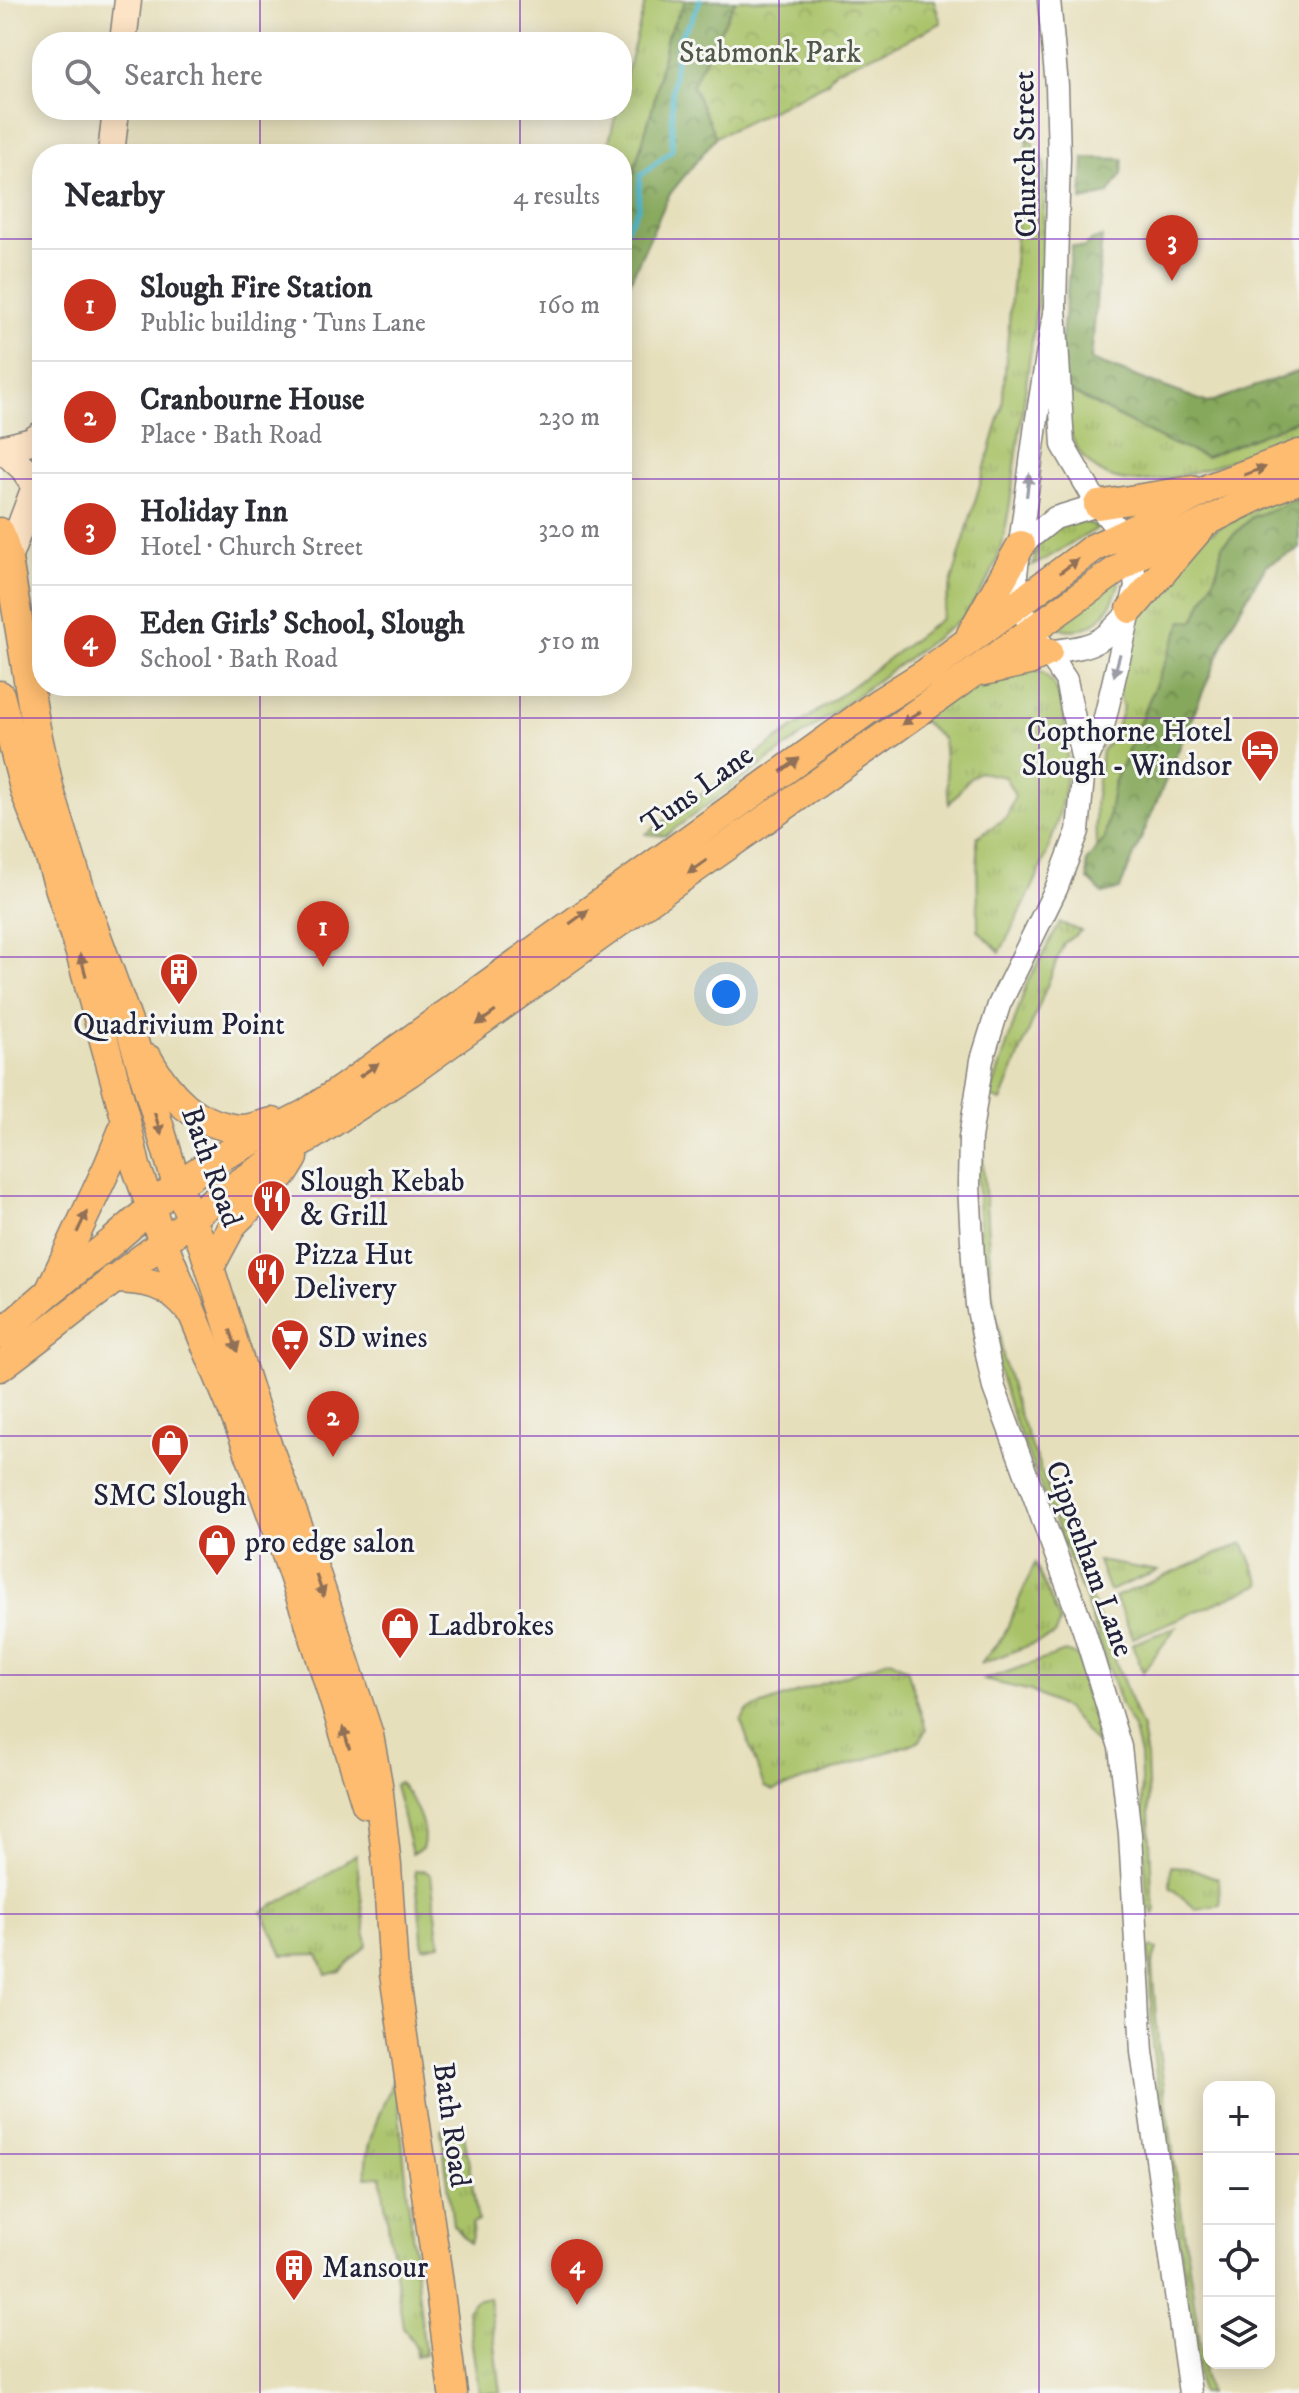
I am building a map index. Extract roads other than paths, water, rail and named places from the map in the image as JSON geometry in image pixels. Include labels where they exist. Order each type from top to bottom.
[{"type":"main road","points":[[124,32],[128,0]]},
{"type":"main road","points":[[112,144],[115,120]]},
{"type":"main road","points":[[2,449],[32,441]]},
{"type":"main road","points":[[2,449],[32,473]]},
{"type":"main road","name":"Tuns Lane","points":[[0,1335],[177,1185],[215,1160],[305,1127],[410,1072],[974,673],[1029,661],[1040,641],[1127,547],[1211,487],[1299,454]]},
{"type":"main road","name":"Tuns Lane","points":[[0,1367],[163,1242],[381,1062],[1093,548],[1158,544],[1248,499],[1299,480]]},
{"type":"main road","points":[[1098,505],[1211,487]]},
{"type":"main road","points":[[8,559],[32,496]]},
{"type":"main road","points":[[1131,609],[1205,523]]},
{"type":"main road","name":"Bath Road","points":[[0,532],[8,559],[56,843],[75,903],[136,1166],[163,1242],[242,1433],[318,1649],[387,1866]]},
{"type":"main road","points":[[966,642],[1021,545]]},
{"type":"main road","points":[[3,703],[29,684]]},
{"type":"main road","name":"Bath Road","points":[[3,703],[25,792],[56,843]]},
{"type":"main road","name":"Bath Road","points":[[75,903],[128,1022],[177,1185],[210,1267],[261,1428],[317,1577],[369,1735],[387,1866],[394,1974],[453,2393]]},
{"type":"main road","points":[[128,1022],[155,1071],[174,1097],[197,1116],[243,1129],[305,1127],[286,1171],[233,1224],[210,1267]]},
{"type":"main road","points":[[48,1293],[126,1121]]},
{"type":"main road","points":[[112,1279],[139,1280],[169,1290],[190,1311],[201,1332]]},
{"type":"street","name":"Church Street","points":[[1049,0],[1057,86],[1059,157],[1055,307],[1063,445],[1127,547]]},
{"type":"street","name":"Church Street","points":[[1019,603],[1016,574],[1055,307]]},
{"type":"street","points":[[1021,545],[1055,518],[1098,505]]},
{"type":"street","name":"Cippenham Lane","points":[[1084,766],[1104,722],[1136,586],[1127,547]]},
{"type":"street","name":"Cippenham Lane","points":[[1019,603],[1066,680],[1084,766],[1078,831],[1053,897],[999,1005],[982,1060],[970,1138],[969,1185],[977,1305],[994,1388],[1084,1630],[1120,1747],[1130,1834],[1142,2052],[1190,2393]]},
{"type":"street","points":[[1040,641],[1095,644],[1111,633],[1131,609]]},
{"type":"waterway","points":[[632,219],[638,209],[640,176],[672,150],[672,89],[679,38],[700,0]]},
{"type":"place","name":"Holiday Inn","points":[[1172,281]]},
{"type":"place","name":"Copthorne Hotel Slough - Windsor","points":[[1260,783]]},
{"type":"place","name":"Slough Fire Station","points":[[323,967]]},
{"type":"place","name":"Quadrivium Point","points":[[179,1006]]},
{"type":"place","name":"Slough Kebab & Grill","points":[[272,1233]]},
{"type":"place","name":"Pizza Hut Delivery","points":[[266,1306]]},
{"type":"place","name":"SD wines","points":[[290,1372]]},
{"type":"place","name":"Cranbourne House","points":[[333,1457]]},
{"type":"place","name":"SMC Slough","points":[[170,1477]]},
{"type":"place","name":"pro edge salon","points":[[217,1577]]},
{"type":"place","name":"Ladbrokes","points":[[400,1660]]},
{"type":"place","name":"Mansour","points":[[294,2302]]},
{"type":"place","name":"Eden Girls' School, Slough","points":[[577,2305]]},
{"type":"park label","name":"Stabmonk Park","points":[[770,53]]}]
